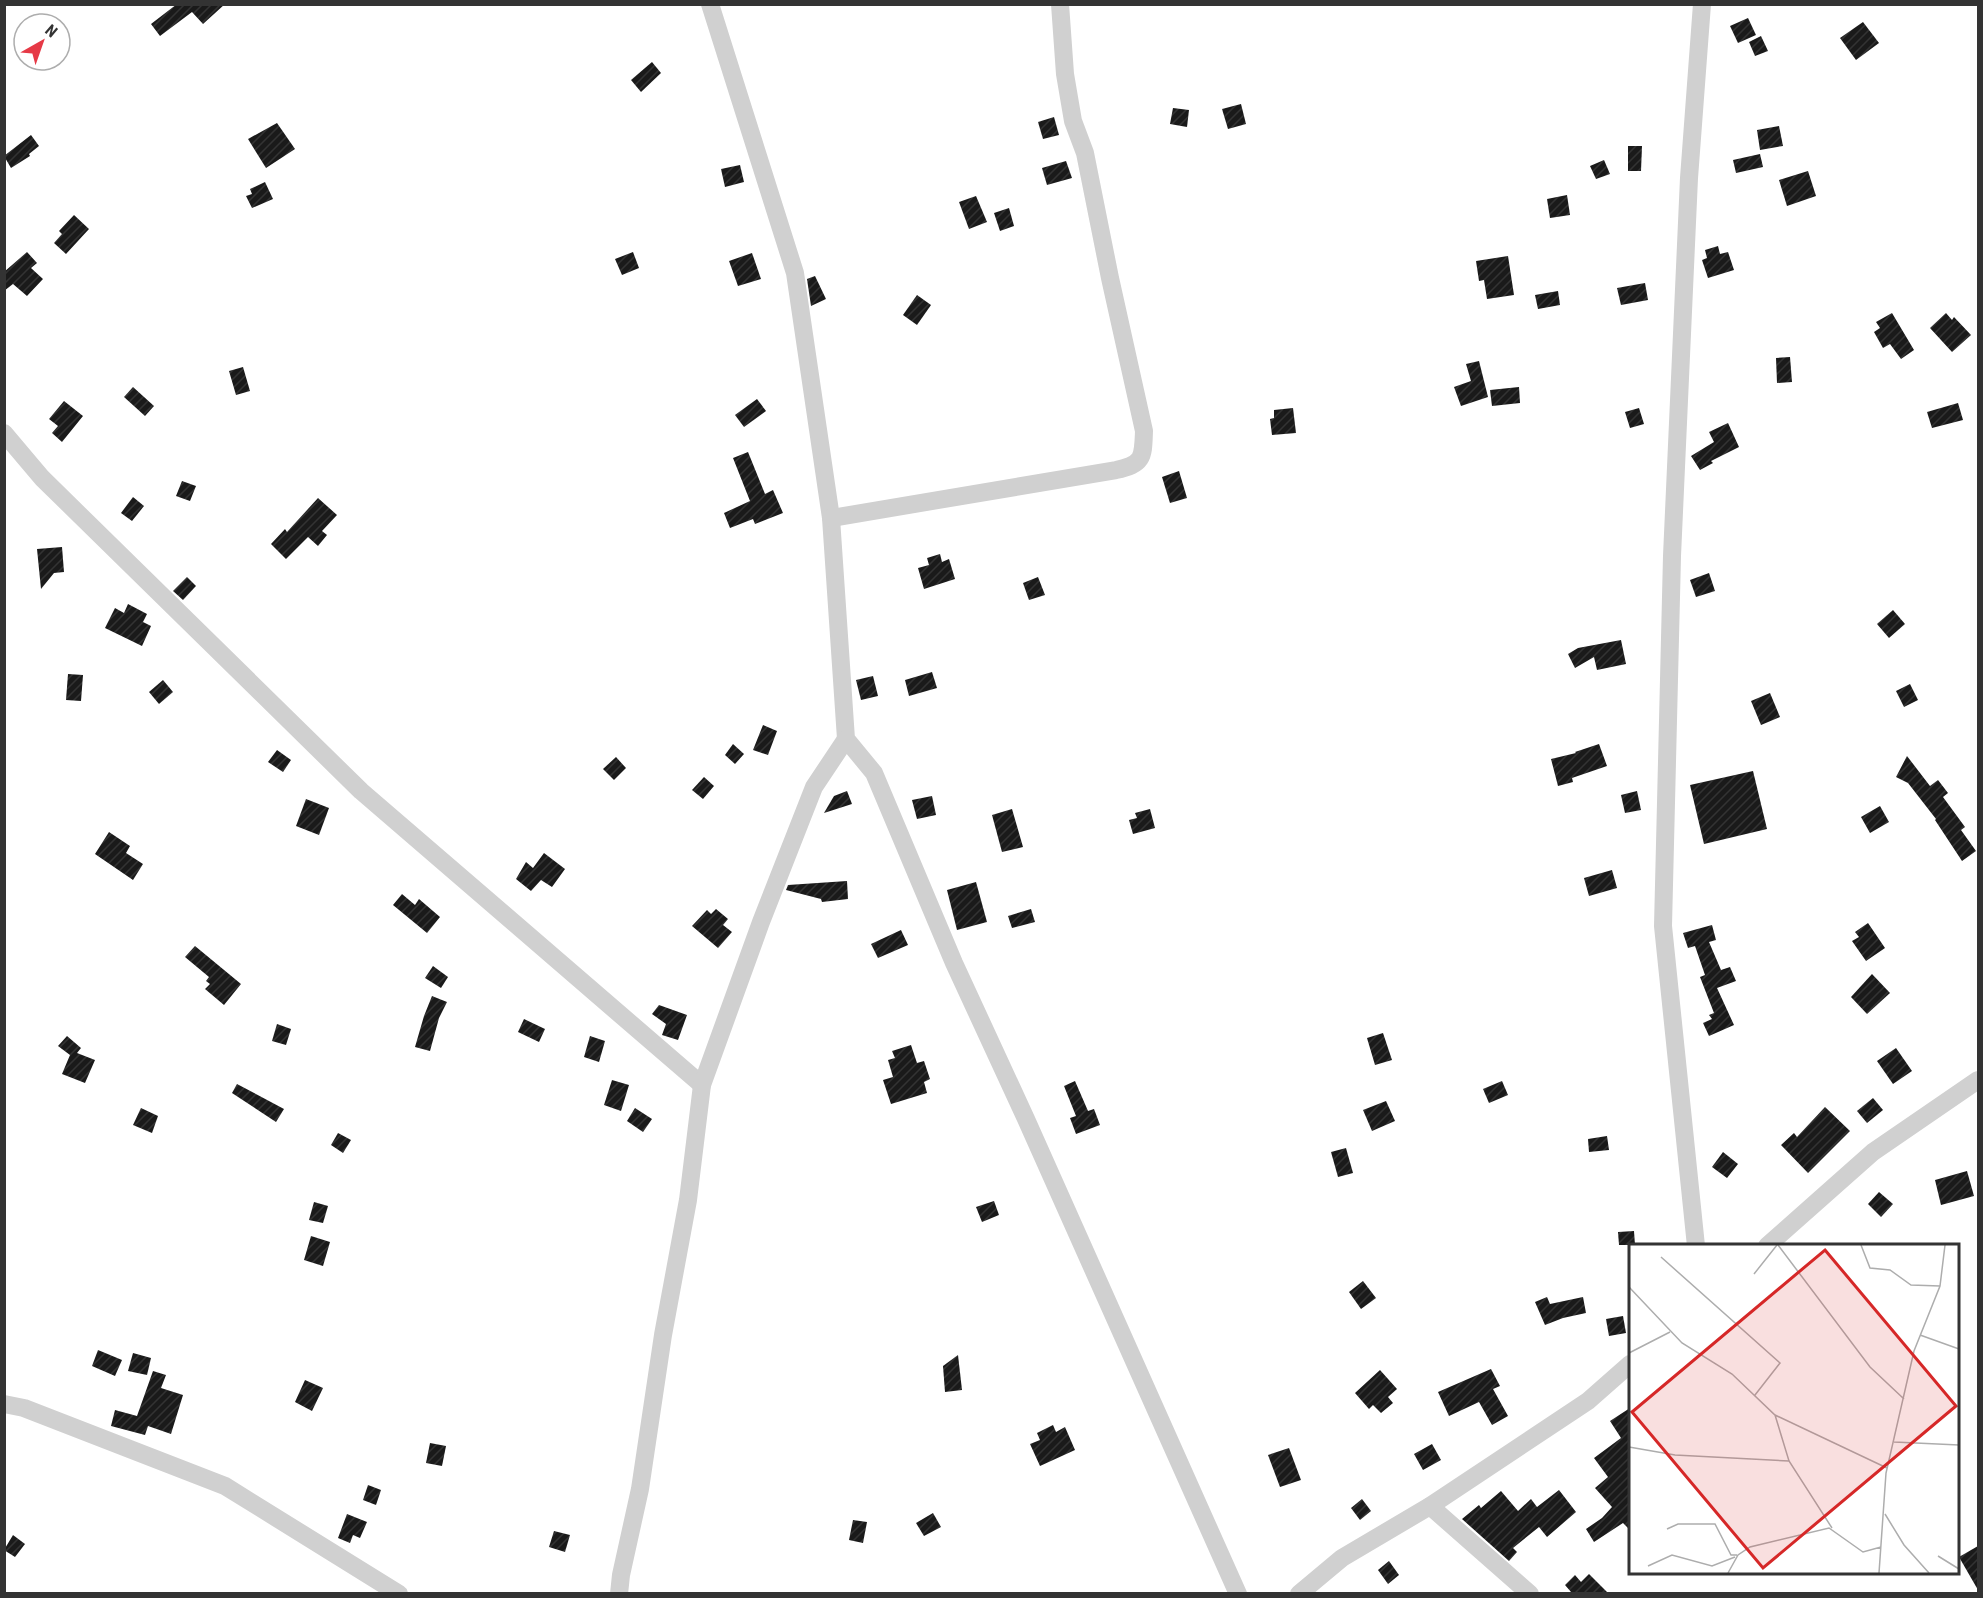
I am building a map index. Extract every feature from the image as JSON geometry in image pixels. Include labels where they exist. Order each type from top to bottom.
[{"type":"street","points":[[710,4],[795,273],[831,518],[846,739],[874,773],[954,963],[1238,1593]]},
{"type":"street","points":[[831,518],[1132,467],[1143,451],[1144,430],[1085,153],[1073,121],[1065,74],[1059,4]]},
{"type":"street","points":[[1696,1244],[1663,926],[1672,544],[1689,178],[1701,4]]},
{"type":"street","points":[[4,433],[42,478],[361,791],[702,1085]]},
{"type":"street","points":[[619,1593],[640,1489],[663,1335],[688,1200],[702,1085],[761,922],[814,787],[846,739]]},
{"type":"street","points":[[1768,1244],[1873,1152],[1978,1080]]},
{"type":"street","points":[[1299,1593],[1342,1558],[1430,1506],[1588,1401],[1629,1365]]},
{"type":"street","points":[[4,1404],[24,1408],[225,1486],[399,1593]]},
{"type":"street","points":[[1430,1506],[1530,1593]]},
{"type":"building","points":[[177,4],[225,4],[203,24],[192,12],[160,36],[151,24]]},
{"type":"building","points":[[1748,18],[1756,35],[1738,43],[1730,26]]},
{"type":"building","points":[[1863,22],[1879,43],[1856,60],[1840,38]]},
{"type":"building","points":[[1761,36],[1768,51],[1755,56],[1749,42]]},
{"type":"building","points":[[652,62],[661,73],[641,92],[631,80]]},
{"type":"building","points":[[1241,104],[1246,124],[1228,129],[1222,109]]},
{"type":"building","points":[[1173,108],[1189,110],[1187,127],[1170,124]]},
{"type":"building","points":[[1054,117],[1059,135],[1043,139],[1038,122]]},
{"type":"building","points":[[277,123],[295,149],[266,168],[248,139]]},
{"type":"building","points":[[1779,126],[1783,146],[1760,150],[1757,130]]},
{"type":"building","points":[[31,135],[39,146],[29,154],[30,156],[11,168],[4,156]]},
{"type":"building","points":[[1628,146],[1642,146],[1641,171],[1628,171]]},
{"type":"building","points":[[1760,154],[1763,167],[1736,173],[1733,160]]},
{"type":"building","points":[[1604,160],[1610,174],[1596,179],[1590,166]]},
{"type":"building","points":[[1066,161],[1072,178],[1047,185],[1042,168]]},
{"type":"building","points":[[740,165],[744,182],[725,187],[721,169]]},
{"type":"building","points":[[1808,171],[1816,196],[1787,206],[1779,180]]},
{"type":"building","points":[[265,182],[273,199],[252,208],[246,196],[252,194],[250,189]]},
{"type":"building","points":[[1567,195],[1570,215],[1550,218],[1547,199]]},
{"type":"building","points":[[976,196],[987,222],[969,229],[959,202]]},
{"type":"building","points":[[1009,208],[1014,226],[1000,231],[994,213]]},
{"type":"building","points":[[74,215],[89,229],[66,254],[54,243],[62,234],[59,231]]},
{"type":"building","points":[[1718,246],[1720,254],[1728,252],[1734,270],[1708,278],[1702,260],[1707,258],[1705,250]]},
{"type":"building","points":[[27,252],[37,263],[31,268],[43,279],[27,296],[13,284],[4,291],[4,272]]},
{"type":"building","points":[[633,252],[639,268],[622,275],[615,259]]},
{"type":"building","points":[[752,253],[761,279],[738,286],[729,261]]},
{"type":"building","points":[[1508,256],[1514,295],[1487,299],[1484,280],[1479,281],[1476,261]]},
{"type":"building","points":[[815,276],[826,299],[811,306],[807,279]]},
{"type":"building","points":[[1645,283],[1648,300],[1621,305],[1617,288]]},
{"type":"building","points":[[1558,291],[1560,305],[1538,309],[1535,295]]},
{"type":"building","points":[[917,295],[931,305],[917,325],[903,315]]},
{"type":"building","points":[[1892,313],[1914,350],[1901,359],[1890,344],[1883,348],[1874,332],[1880,328],[1876,322]]},
{"type":"building","points":[[1946,313],[1952,320],[1954,317],[1971,335],[1952,352],[1930,328]]},
{"type":"building","points":[[1790,357],[1792,382],[1777,383],[1776,358]]},
{"type":"building","points":[[1479,361],[1488,397],[1461,406],[1454,387],[1471,381],[1466,364]]},
{"type":"building","points":[[243,367],[250,391],[236,395],[229,371]]},
{"type":"building","points":[[133,387],[154,406],[145,416],[124,397]]},
{"type":"building","points":[[1519,387],[1520,403],[1492,406],[1490,390]]},
{"type":"building","points":[[757,399],[766,411],[744,427],[735,415]]},
{"type":"building","points":[[64,401],[83,416],[62,442],[52,433],[58,426],[49,419]]},
{"type":"building","points":[[1958,403],[1963,420],[1932,428],[1927,412]]},
{"type":"building","points":[[1293,408],[1296,433],[1272,435],[1270,419],[1274,418],[1274,410]]},
{"type":"building","points":[[1639,408],[1644,424],[1630,428],[1625,412]]},
{"type":"building","points":[[1728,423],[1739,447],[1711,461],[1713,463],[1700,470],[1691,456],[1714,442],[1709,432]]},
{"type":"building","points":[[748,452],[765,494],[773,490],[783,513],[755,524],[753,519],[730,528],[724,513],[750,501],[733,458]]},
{"type":"building","points":[[1179,471],[1187,498],[1170,503],[1162,477]]},
{"type":"building","points":[[182,481],[196,486],[190,501],[176,496]]},
{"type":"building","points":[[133,497],[144,506],[132,521],[121,513]]},
{"type":"building","points":[[318,498],[337,515],[322,531],[327,535],[318,546],[308,537],[286,559],[271,544],[285,529],[287,532]]},
{"type":"building","points":[[62,547],[64,572],[54,573],[41,589],[37,549]]},
{"type":"building","points":[[940,554],[942,562],[949,559],[955,579],[924,589],[918,568],[929,565],[927,558]]},
{"type":"building","points":[[1709,573],[1715,591],[1696,597],[1690,580]]},
{"type":"building","points":[[187,577],[196,586],[183,600],[173,591]]},
{"type":"building","points":[[1038,577],[1045,595],[1029,600],[1023,583]]},
{"type":"building","points":[[128,604],[147,614],[143,622],[151,626],[142,646],[105,628],[115,608],[124,613]]},
{"type":"building","points":[[1893,610],[1905,624],[1889,638],[1877,624]]},
{"type":"building","points":[[1621,640],[1626,664],[1597,670],[1594,657],[1575,668],[1568,654],[1578,648]]},
{"type":"building","points":[[932,672],[937,688],[909,696],[905,680]]},
{"type":"building","points":[[68,674],[83,675],[81,701],[66,700]]},
{"type":"building","points":[[873,676],[878,696],[861,700],[856,680]]},
{"type":"building","points":[[163,680],[173,692],[159,704],[149,692]]},
{"type":"building","points":[[1910,684],[1918,700],[1904,707],[1896,691]]},
{"type":"building","points":[[1770,693],[1780,717],[1761,725],[1751,701]]},
{"type":"building","points":[[763,725],[777,731],[768,755],[753,750]]},
{"type":"building","points":[[733,744],[744,754],[735,764],[725,755]]},
{"type":"building","points":[[1599,744],[1607,766],[1572,778],[1573,782],[1558,786],[1551,759]]},
{"type":"building","points":[[277,750],[291,760],[283,772],[268,762]]},
{"type":"building","points":[[1907,756],[1930,786],[1938,780],[1948,793],[1943,797],[1965,827],[1961,830],[1976,851],[1962,861],[1936,819],[1908,783],[1896,777]]},
{"type":"building","points":[[616,757],[626,768],[614,780],[603,769]]},
{"type":"building","points":[[1753,771],[1767,829],[1704,844],[1690,785]]},
{"type":"building","points":[[704,777],[714,786],[703,799],[692,790]]},
{"type":"building","points":[[847,791],[852,804],[824,813],[834,796]]},
{"type":"building","points":[[1637,791],[1641,810],[1625,813],[1621,795]]},
{"type":"building","points":[[932,796],[936,815],[917,819],[912,800]]},
{"type":"building","points":[[306,799],[329,808],[319,835],[296,826]]},
{"type":"building","points":[[1880,806],[1889,822],[1870,833],[1861,817]]},
{"type":"building","points":[[1012,809],[1023,847],[1002,852],[992,815]]},
{"type":"building","points":[[1150,809],[1155,828],[1133,834],[1129,820],[1137,818],[1135,813]]},
{"type":"building","points":[[109,832],[130,846],[126,853],[143,864],[133,880],[95,854]]},
{"type":"building","points":[[544,853],[565,869],[552,887],[541,880],[531,891],[516,879],[526,862],[533,868]]},
{"type":"building","points":[[1612,870],[1617,888],[1589,896],[1584,878]]},
{"type":"building","points":[[847,881],[848,899],[822,902],[821,899],[786,890],[788,885]]},
{"type":"building","points":[[976,882],[987,922],[957,930],[947,890]]},
{"type":"building","points":[[402,894],[415,905],[419,899],[440,917],[427,933],[393,905]]},
{"type":"building","points":[[716,909],[728,919],[723,925],[732,932],[718,948],[692,926],[707,910],[711,914]]},
{"type":"building","points":[[1031,909],[1035,922],[1012,928],[1008,916]]},
{"type":"building","points":[[1868,923],[1885,948],[1866,961],[1852,941],[1859,937],[1855,932]]},
{"type":"building","points":[[1712,925],[1716,940],[1709,942],[1721,970],[1730,967],[1736,981],[1717,988],[1734,1025],[1709,1036],[1703,1023],[1712,1019],[1709,1015],[1714,1013],[1700,977],[1705,975],[1695,946],[1688,948],[1683,933]]},
{"type":"building","points":[[901,930],[908,945],[878,958],[871,944]]},
{"type":"building","points":[[195,946],[241,984],[224,1005],[205,989],[210,984],[206,981],[209,977],[185,957]]},
{"type":"building","points":[[433,966],[448,977],[441,988],[425,978]]},
{"type":"building","points":[[1872,974],[1890,993],[1867,1014],[1851,997]]},
{"type":"building","points":[[432,996],[447,1002],[439,1018],[430,1051],[415,1047]]},
{"type":"building","points":[[659,1005],[687,1015],[678,1040],[662,1035],[666,1024],[652,1014]]},
{"type":"building","points":[[524,1019],[545,1029],[539,1042],[518,1032]]},
{"type":"building","points":[[277,1024],[291,1029],[286,1045],[272,1041]]},
{"type":"building","points":[[1383,1033],[1392,1060],[1375,1065],[1367,1038]]},
{"type":"building","points":[[67,1036],[81,1048],[77,1053],[95,1060],[85,1083],[62,1074],[70,1055],[58,1046]]},
{"type":"building","points":[[590,1036],[605,1041],[599,1062],[584,1057]]},
{"type":"building","points":[[911,1045],[917,1063],[924,1061],[930,1079],[924,1082],[927,1093],[891,1104],[883,1080],[893,1077],[888,1060],[895,1058],[892,1051]]},
{"type":"building","points":[[1896,1048],[1912,1071],[1893,1084],[1877,1061]]},
{"type":"building","points":[[612,1080],[629,1085],[621,1111],[604,1105]]},
{"type":"building","points":[[1075,1081],[1088,1111],[1094,1109],[1100,1125],[1076,1134],[1070,1118],[1076,1116],[1064,1086]]},
{"type":"building","points":[[1502,1081],[1508,1095],[1489,1103],[1483,1089]]},
{"type":"building","points":[[237,1084],[284,1109],[276,1122],[232,1093]]},
{"type":"building","points":[[1873,1098],[1883,1110],[1867,1123],[1857,1111]]},
{"type":"building","points":[[1386,1101],[1395,1121],[1372,1131],[1363,1110]]},
{"type":"building","points":[[1825,1107],[1850,1131],[1808,1173],[1781,1145],[1794,1133],[1797,1137]]},
{"type":"building","points":[[141,1108],[158,1116],[152,1133],[133,1125]]},
{"type":"building","points":[[635,1108],[652,1119],[643,1132],[627,1121]]},
{"type":"building","points":[[338,1133],[351,1140],[343,1153],[331,1145]]},
{"type":"building","points":[[1607,1136],[1609,1150],[1589,1152],[1588,1139]]},
{"type":"building","points":[[1346,1148],[1353,1173],[1338,1177],[1331,1152]]},
{"type":"building","points":[[1723,1152],[1738,1164],[1727,1178],[1712,1167]]},
{"type":"building","points":[[1967,1171],[1974,1196],[1941,1205],[1935,1180]]},
{"type":"building","points":[[1879,1192],[1893,1204],[1881,1217],[1868,1204]]},
{"type":"building","points":[[994,1201],[999,1215],[982,1222],[976,1207]]},
{"type":"building","points":[[314,1202],[328,1206],[323,1223],[309,1220]]},
{"type":"building","points":[[1634,1231],[1635,1244],[1619,1245],[1618,1232]]},
{"type":"building","points":[[311,1236],[330,1242],[323,1266],[304,1260]]},
{"type":"building","points":[[1363,1281],[1376,1298],[1361,1309],[1349,1292]]},
{"type":"building","points":[[1547,1297],[1550,1304],[1583,1297],[1586,1313],[1545,1325],[1535,1302]]},
{"type":"building","points":[[1623,1316],[1626,1333],[1609,1336],[1606,1319]]},
{"type":"building","points":[[98,1350],[122,1360],[115,1376],[92,1366]]},
{"type":"building","points":[[133,1353],[151,1358],[147,1375],[128,1371]]},
{"type":"building","points":[[958,1355],[962,1390],[945,1392],[943,1366]]},
{"type":"building","points":[[1491,1369],[1500,1386],[1493,1389],[1508,1416],[1492,1425],[1479,1402],[1449,1416],[1438,1392]]},
{"type":"building","points":[[1380,1370],[1397,1389],[1388,1397],[1393,1403],[1381,1413],[1373,1405],[1369,1409],[1355,1393]]},
{"type":"building","points":[[153,1371],[166,1375],[161,1388],[183,1395],[171,1434],[148,1426],[145,1435],[111,1426],[115,1410],[137,1416]]},
{"type":"building","points":[[305,1380],[323,1388],[312,1411],[295,1402]]},
{"type":"building","points":[[1629,1409],[1629,1529],[1623,1523],[1594,1542],[1586,1529],[1602,1518],[1612,1507],[1595,1488],[1608,1477],[1594,1458],[1621,1438],[1610,1421]]},
{"type":"building","points":[[1053,1425],[1056,1432],[1065,1427],[1075,1450],[1040,1466],[1030,1444],[1040,1440],[1037,1433]]},
{"type":"building","points":[[430,1443],[446,1446],[442,1466],[426,1463]]},
{"type":"building","points":[[1432,1444],[1441,1460],[1423,1470],[1414,1454]]},
{"type":"building","points":[[1289,1448],[1301,1480],[1280,1487],[1268,1455]]},
{"type":"building","points":[[368,1485],[381,1490],[376,1505],[363,1500]]},
{"type":"building","points":[[1559,1490],[1576,1512],[1547,1537],[1539,1527],[1513,1548],[1517,1552],[1509,1561],[1462,1519],[1479,1505],[1481,1508],[1501,1491],[1518,1511],[1531,1499],[1537,1507]]},
{"type":"building","points":[[1362,1499],[1371,1511],[1360,1520],[1351,1508]]},
{"type":"building","points":[[933,1513],[941,1527],[924,1536],[916,1523]]},
{"type":"building","points":[[347,1514],[367,1522],[360,1538],[353,1535],[350,1543],[338,1538]]},
{"type":"building","points":[[853,1520],[867,1522],[863,1543],[849,1540]]},
{"type":"building","points":[[554,1531],[570,1535],[565,1552],[549,1547]]},
{"type":"building","points":[[13,1535],[25,1544],[15,1557],[4,1550]]},
{"type":"building","points":[[1978,1546],[1978,1590],[1959,1557]]},
{"type":"building","points":[[1389,1561],[1399,1575],[1388,1584],[1378,1570]]},
{"type":"building","points":[[1589,1574],[1608,1593],[1570,1593],[1565,1585],[1575,1575],[1581,1582]]}]
